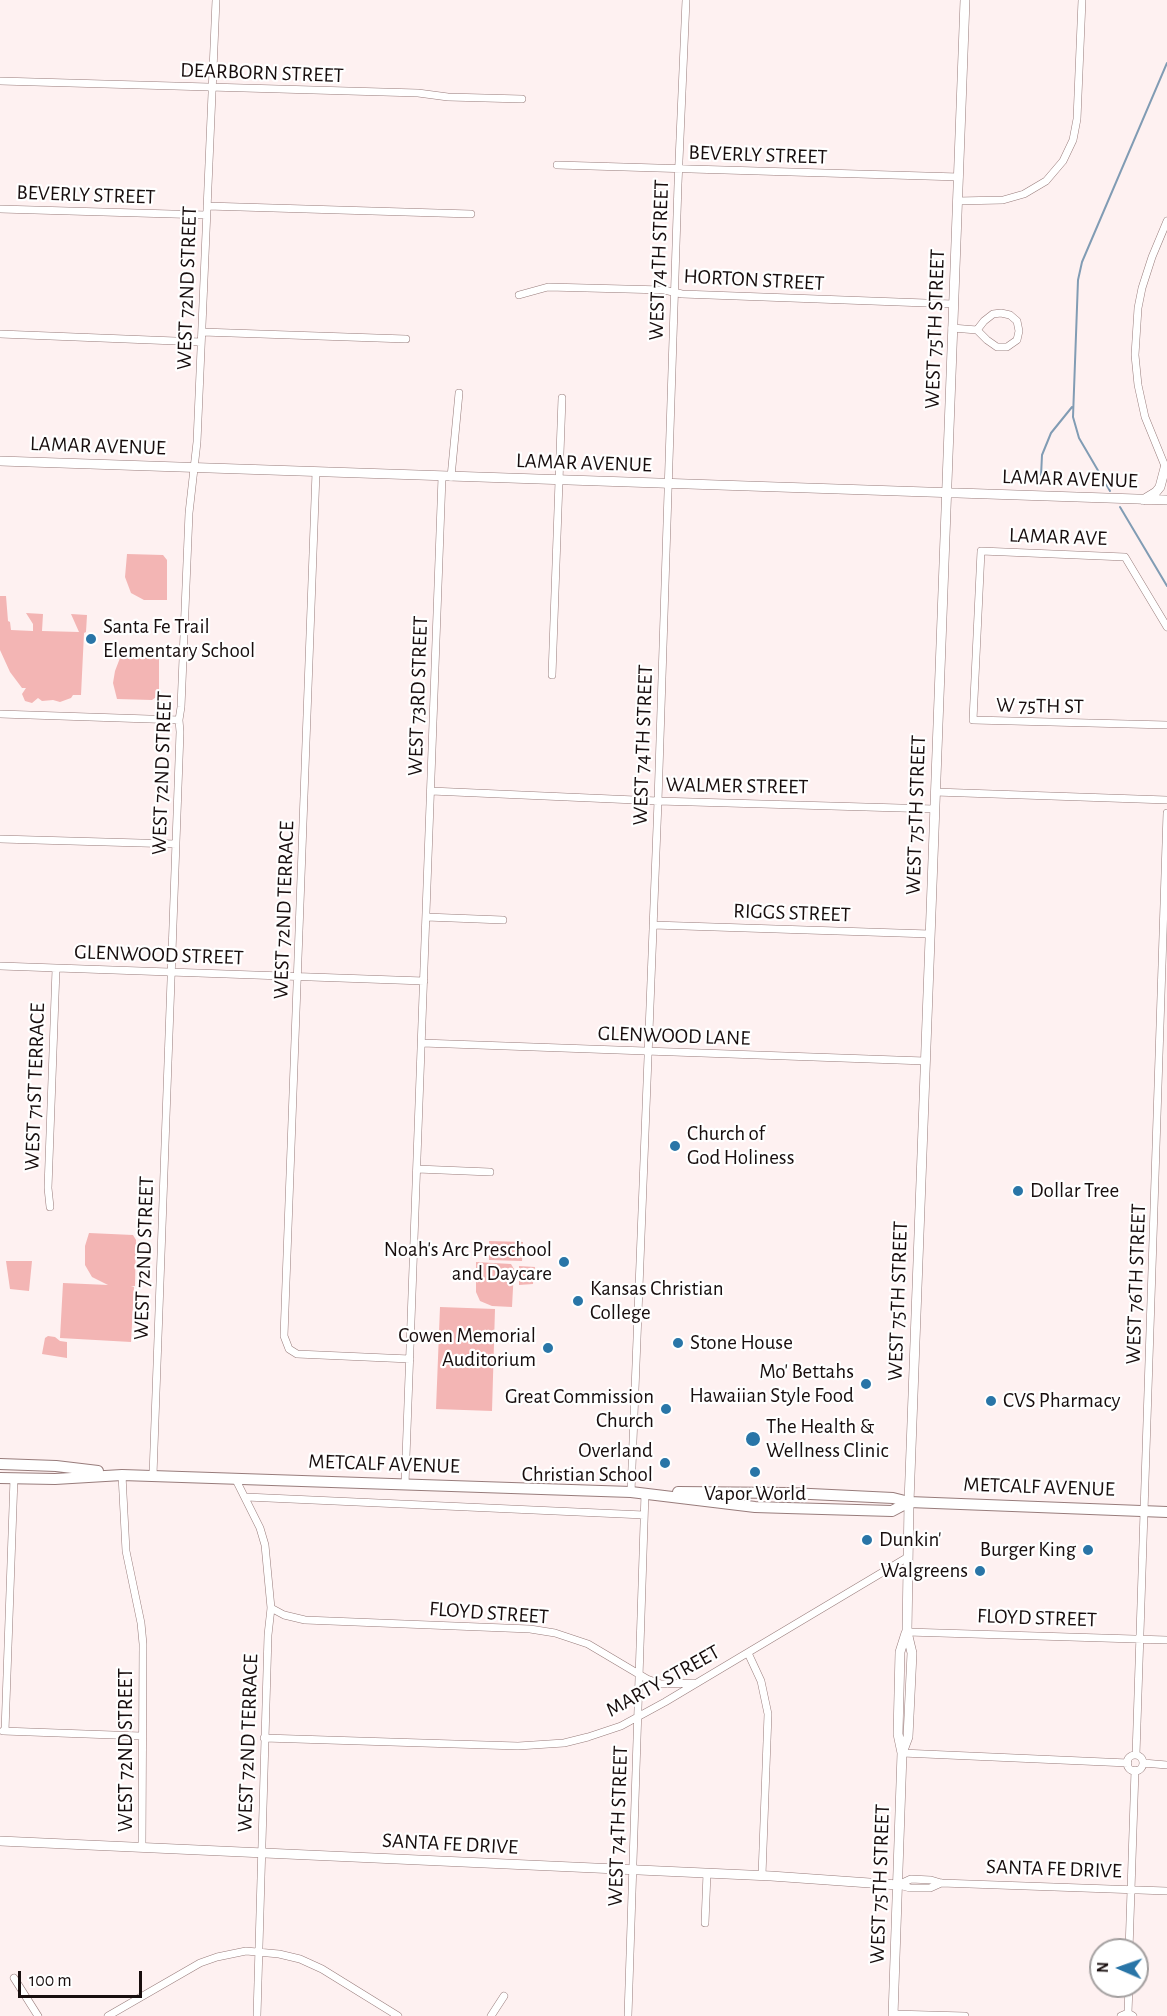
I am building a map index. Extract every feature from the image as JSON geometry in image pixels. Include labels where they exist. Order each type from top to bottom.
[{"type":"main road","name":"METCALF AVENUE","points":[[0,1464],[56,1466],[122,1474],[645,1493],[717,1491],[790,1493],[893,1498],[909,1502],[1167,1512]]},
{"type":"main road","name":"METCALF AVENUE","points":[[0,1478],[55,1479],[122,1474]]},
{"type":"street","name":"WEST 72ND STREET","points":[[153,1475],[179,720],[189,513],[195,467],[202,332],[216,0]]},
{"type":"street","name":"WEST 74TH STREET","points":[[631,1492],[686,0]]},
{"type":"street","name":"WEST 75TH STREET","points":[[893,2015],[902,1754],[908,1737],[912,1653],[907,1632],[909,1502],[965,0]]},
{"type":"street","points":[[957,201],[1003,200],[1024,194],[1046,181],[1063,161],[1073,140],[1077,119],[1082,0]]},
{"type":"street","name":"DEARBORN STREET","points":[[0,81],[418,93],[448,97],[522,99]]},
{"type":"street","name":"BEVERLY STREET","points":[[557,165],[959,177]]},
{"type":"street","points":[[207,206],[471,214]]},
{"type":"street","name":"BEVERLY STREET","points":[[0,209],[206,215]]},
{"type":"street","points":[[1143,500],[1160,487],[1166,470],[1145,417],[1138,385],[1135,346],[1138,309],[1152,257],[1167,221]]},
{"type":"street","name":"HORTON STREET","points":[[519,295],[548,287],[664,290],[674,293],[953,304]]},
{"type":"street","points":[[952,328],[977,330],[997,347],[1007,346],[1017,340],[1019,331],[1017,321],[1010,315],[1001,313],[993,314],[977,330]]},
{"type":"street","points":[[202,332],[406,339]]},
{"type":"street","points":[[0,334],[201,342]]},
{"type":"street","name":"WEST 73RD STREET","points":[[405,1484],[431,791],[447,477],[459,393]]},
{"type":"street","points":[[552,675],[562,398]]},
{"type":"street","name":"LAMAR AVENUE","points":[[0,461],[1167,500]]},
{"type":"street","name":"WEST 72ND TERRACE","points":[[316,472],[284,1336],[293,1353],[410,1359]]},
{"type":"street","name":"LAMAR AVE","points":[[981,550],[1125,556],[1167,627]]},
{"type":"street","name":"W 75TH ST","points":[[981,550],[973,720],[1167,725]]},
{"type":"street","points":[[0,714],[179,720]]},
{"type":"street","name":"WALMER STREET","points":[[431,791],[658,801],[935,809]]},
{"type":"street","points":[[935,792],[1167,800]]},
{"type":"street","name":"WEST 76TH STREET","points":[[1136,1755],[1167,813]]},
{"type":"street","points":[[0,839],[176,844]]},
{"type":"street","points":[[426,917],[503,920]]},
{"type":"street","name":"RIGGS STREET","points":[[652,925],[930,933]]},
{"type":"street","name":"GLENWOOD STREET","points":[[0,966],[424,981]]},
{"type":"street","name":"WEST 71ST TERRACE","points":[[50,1207],[48,1188],[56,969]]},
{"type":"street","name":"GLENWOOD LANE","points":[[422,1043],[925,1061]]},
{"type":"street","points":[[417,1169],[490,1172]]},
{"type":"street","name":"WEST 72ND STREET","points":[[122,1474],[126,1551],[141,1623],[143,1644],[142,1847]]},
{"type":"street","name":"WEST 72ND TERRACE","points":[[235,1478],[260,1528],[265,1545],[271,1608],[264,1738],[257,2016]]},
{"type":"street","points":[[14,1479],[2,1731],[141,1736]]},
{"type":"street","name":"WEST 74TH STREET","points":[[628,2016],[645,1493]]},
{"type":"street","points":[[246,1497],[644,1515]]},
{"type":"street","name":"MARTY STREET","points":[[264,1738],[536,1746],[564,1743],[588,1737],[621,1726],[638,1717],[908,1557]]},
{"type":"street","name":"FLOYD STREET","points":[[271,1608],[305,1620],[530,1629],[555,1633],[588,1644],[638,1674],[661,1684],[696,1683]]},
{"type":"street","name":"FLOYD STREET","points":[[907,1632],[1167,1640]]},
{"type":"street","points":[[748,1653],[761,1681],[768,1714],[762,1875]]},
{"type":"street","points":[[902,1754],[1128,1763]]},
{"type":"street","points":[[1136,1755],[1142,1758],[1143,1763],[1140,1770],[1130,1768],[1128,1763],[1131,1757],[1136,1755]]},
{"type":"street","points":[[1143,1763],[1167,1765]]},
{"type":"street","points":[[1130,1938],[1135,1770]]},
{"type":"street","name":"SANTA FE DRIVE","points":[[0,1841],[762,1875],[898,1885],[910,1888],[930,1888],[940,1883],[1167,1891]]},
{"type":"street","points":[[705,1923],[707,1873]]},
{"type":"street","points":[[108,2016],[200,1963],[246,1951],[279,1954],[300,1959],[322,1969],[398,2016]]},
{"type":"street","points":[[14,1978],[38,2016]]},
{"type":"street","points":[[491,2016],[504,1996]]},
{"type":"street","points":[[1127,2015],[1128,1998]]},
{"type":"street","points":[[893,2015],[965,2016]]},
{"type":"shaded area","points":[[127,554],[163,555],[167,560],[167,600],[144,600],[131,593],[125,577]]},
{"type":"shaded area","points":[[0,596],[6,596],[11,630],[33,631],[33,624],[26,613],[43,614],[42,631],[79,632],[71,614],[87,615],[81,695],[73,695],[60,702],[42,701],[38,698],[32,703],[25,701],[22,694],[26,688],[22,688],[10,672],[0,650]]},
{"type":"shaded area","points":[[159,651],[159,695],[152,700],[117,699],[113,683],[120,658],[129,652]]},
{"type":"shaded area","points":[[89,1233],[133,1235],[136,1240],[135,1286],[131,1286],[134,1287],[131,1342],[60,1338],[63,1283],[108,1285],[92,1277],[85,1265],[85,1246]]},
{"type":"shaded area","points":[[489,1241],[523,1242],[522,1261],[489,1260]]},
{"type":"shaded area","points":[[6,1261],[32,1261],[29,1291],[10,1289]]},
{"type":"shaded area","points":[[476,1262],[511,1264],[514,1269],[512,1307],[492,1306],[480,1301],[476,1292]]},
{"type":"shaded area","points":[[519,1266],[535,1267],[533,1284],[519,1285]]},
{"type":"shaded area","points":[[440,1307],[495,1309],[492,1411],[436,1409]]},
{"type":"shaded area","points":[[48,1336],[67,1342],[67,1358],[42,1354],[45,1338]]},
{"type":"waterway","points":[[1110,491],[1079,438],[1073,417],[1078,280],[1082,262],[1167,63]]},
{"type":"waterway","points":[[1041,476],[1042,455],[1051,433],[1072,407]]},
{"type":"waterway","points":[[1120,507],[1167,586]]},
{"type":"place","name":"Santa Fe Trail Elementary School","points":[[91,639]]},
{"type":"place","name":"Church of God Holiness","points":[[675,1146]]},
{"type":"place","name":"Dollar Tree","points":[[1018,1191]]},
{"type":"place","name":"Noah's Arc Preschool and Daycare","points":[[564,1262]]},
{"type":"place","name":"Kansas Christian College","points":[[578,1301]]},
{"type":"place","name":"Stone House","points":[[678,1343]]},
{"type":"place","name":"Cowen Memorial Auditorium","points":[[548,1348]]},
{"type":"place","name":"Mo' Bettahs Hawaiian Style Food","points":[[866,1384]]},
{"type":"place","name":"CVS Pharmacy","points":[[991,1401]]},
{"type":"place","name":"Great Commission Church","points":[[666,1409]]},
{"type":"place","name":"The Health & Wellness Clinic","points":[[753,1439]]},
{"type":"place","name":"Overland Christian School","points":[[665,1463]]},
{"type":"place","name":"Vapor World","points":[[755,1472]]},
{"type":"place","name":"Dunkin'","points":[[867,1540]]},
{"type":"place","name":"Burger King","points":[[1088,1550]]},
{"type":"place","name":"Walgreens","points":[[980,1571]]}]
